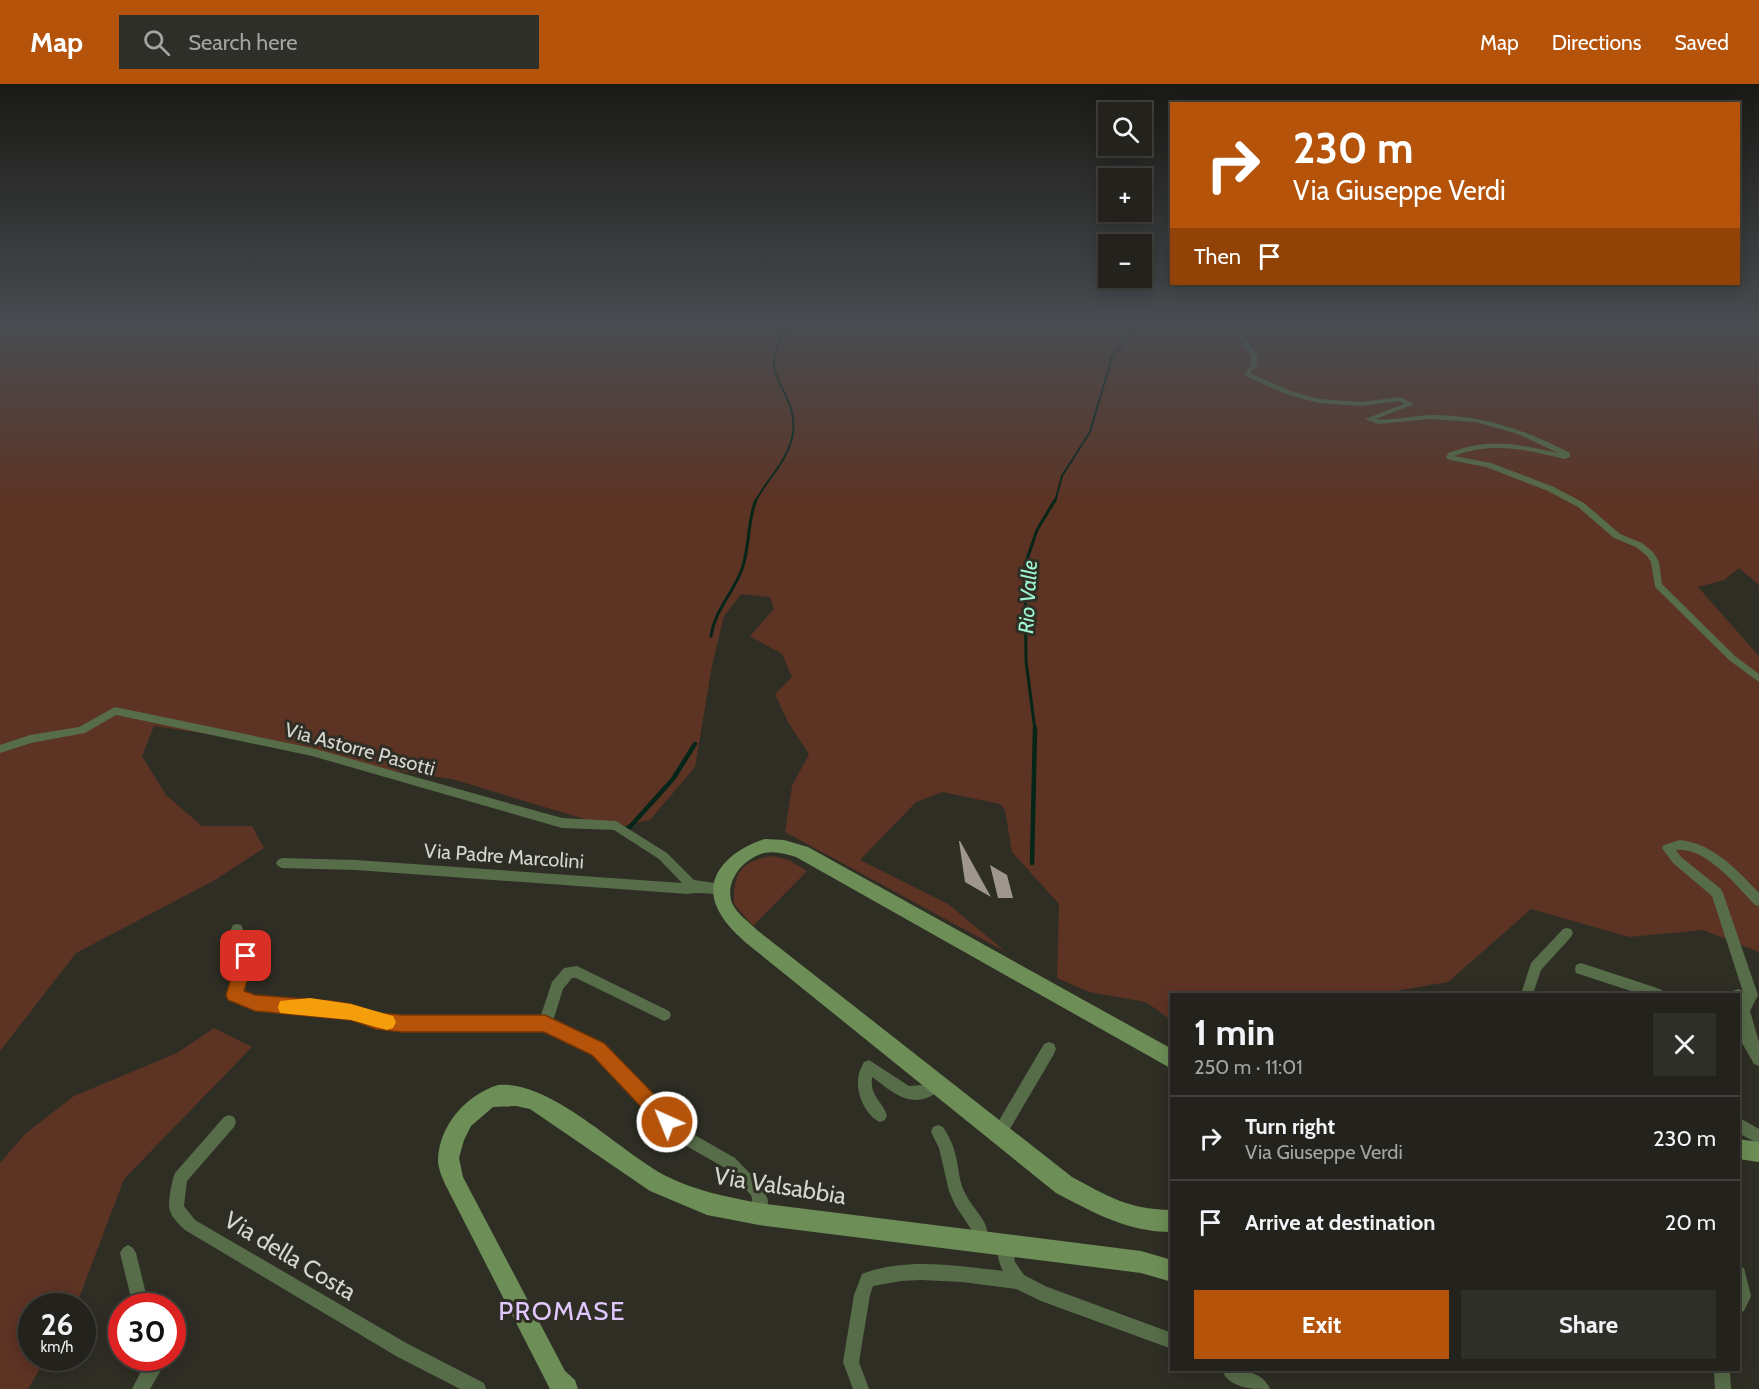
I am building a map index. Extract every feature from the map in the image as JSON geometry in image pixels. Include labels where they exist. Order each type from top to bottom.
[{"type":"main road","points":[[1170,1059],[802,852],[783,846],[765,846],[747,852],[734,862],[725,877],[722,902],[730,916],[751,936],[999,1135],[1064,1185],[1104,1206],[1146,1221],[1170,1221]]},
{"type":"main road","name":"Via Valsabbia","points":[[556,1386],[454,1181],[449,1161],[455,1133],[475,1107],[496,1095],[516,1095],[535,1100],[658,1183],[707,1204],[759,1214],[1005,1243],[1141,1262],[1170,1270]]},
{"type":"main road","points":[[1740,1149],[1759,1152]]},
{"type":"street","points":[[1265,383],[1284,392],[1341,402],[1383,403],[1400,399],[1410,404],[1369,419],[1378,422],[1436,417],[1480,419],[1515,431],[1567,455],[1557,455],[1518,446],[1472,445],[1451,454],[1450,458],[1488,465],[1551,489],[1581,505],[1617,536],[1639,545],[1650,554],[1655,562],[1658,585],[1732,658],[1759,679]]},
{"type":"street","name":"Via Astorre Pasotti","points":[[0,749],[30,739],[81,730],[115,711],[312,752],[562,823],[616,826],[663,856],[697,887]]},
{"type":"street","points":[[1744,1009],[1751,995],[1748,978],[1717,893],[1677,860],[1668,848],[1677,843],[1691,844],[1732,873],[1759,901]]},
{"type":"street","name":"Via Padre Marcolini","points":[[282,862],[356,865],[688,889],[697,887],[722,889]]},
{"type":"street","points":[[237,929],[246,956],[234,995],[255,1003],[331,1009],[351,1012],[376,1021],[402,1024],[545,1024],[598,1049],[681,1135],[730,1163],[756,1190],[760,1200],[759,1214]]},
{"type":"street","points":[[1527,993],[1536,967],[1567,933]]},
{"type":"street","points":[[1581,969],[1654,993]]},
{"type":"street","points":[[545,1024],[557,986],[568,972],[577,972],[664,1016]]},
{"type":"street","points":[[1740,998],[1757,1055]]},
{"type":"street","points":[[1740,1026],[1757,1055]]},
{"type":"street","points":[[999,1135],[1049,1049]]},
{"type":"street","points":[[880,1115],[871,1107],[865,1089],[864,1074],[869,1067],[888,1083],[911,1094],[927,1094],[938,1084]]},
{"type":"street","name":"Via della Costa","points":[[229,1122],[180,1178],[176,1208],[190,1225],[402,1350],[478,1389]]},
{"type":"street","points":[[1740,1125],[1759,1137]]},
{"type":"street","points":[[938,1132],[948,1144],[952,1179],[961,1200],[981,1229],[980,1241]]},
{"type":"street","points":[[1005,1243],[1007,1264],[1018,1281]]},
{"type":"street","points":[[128,1254],[138,1293]]},
{"type":"street","points":[[861,1389],[851,1362],[862,1295],[868,1280],[885,1273],[970,1275],[1018,1281],[1041,1293],[1170,1340]]},
{"type":"street","points":[[1740,1283],[1743,1296],[1740,1301]]},
{"type":"street","points":[[140,1389],[151,1371]]},
{"type":"street","points":[[1232,1371],[1262,1389]]},
{"type":"street","points":[[1722,1371],[1723,1389]]},
{"type":"shaded area","points":[[0,383],[1759,383],[1759,585],[1739,568],[1724,580],[1698,587],[1759,656],[1759,952],[1703,930],[1629,937],[1531,909],[1448,982],[1385,993],[1170,993],[1170,1019],[1146,1002],[1089,992],[1057,978],[1059,904],[1012,852],[1005,810],[1000,804],[942,792],[916,802],[860,860],[948,904],[1006,952],[785,832],[792,786],[809,754],[788,722],[775,694],[792,677],[782,654],[750,636],[774,609],[770,597],[741,594],[724,616],[712,666],[695,767],[650,820],[614,828],[452,779],[359,766],[248,740],[154,726],[142,756],[166,795],[202,826],[252,826],[264,848],[215,880],[76,953],[0,1051]]},
{"type":"shaded area","points":[[772,856],[789,860],[807,871],[753,926],[734,904],[737,877],[752,861]]},
{"type":"shaded area","points":[[214,1028],[252,1047],[124,1179],[81,1293],[18,1293],[18,1371],[38,1371],[28,1389],[0,1389],[0,1163],[25,1134],[74,1096],[177,1053]]},
{"type":"building","points":[[960,841],[991,897],[965,882]]},
{"type":"building","points":[[990,865],[1007,875],[1013,898],[998,898]]},
{"type":"waterway","points":[[756,501],[791,443],[793,417],[779,383]]},
{"type":"waterway","name":"Rio Valle","points":[[1055,502],[1062,476],[1090,432],[1104,383]]},
{"type":"waterway","name":"Rio Valle","points":[[1035,730],[1026,661],[1025,565],[1037,530],[1055,500]]},
{"type":"waterway","points":[[711,636],[716,618],[742,569],[756,501]]},
{"type":"waterway","name":"Rio Valle","points":[[1032,863],[1035,730]]},
{"type":"waterway","points":[[628,829],[673,779],[695,744]]},
{"type":"slow traffic","points":[[287,1007],[310,1006],[351,1012],[376,1021],[387,1022]]},
{"type":"district","name":"PROMASE","points":[[562,1311]]},
{"type":"route","points":[[246,956],[234,995],[255,1003],[331,1009],[351,1012],[376,1021],[402,1024],[545,1024],[598,1049],[667,1122]]}]
